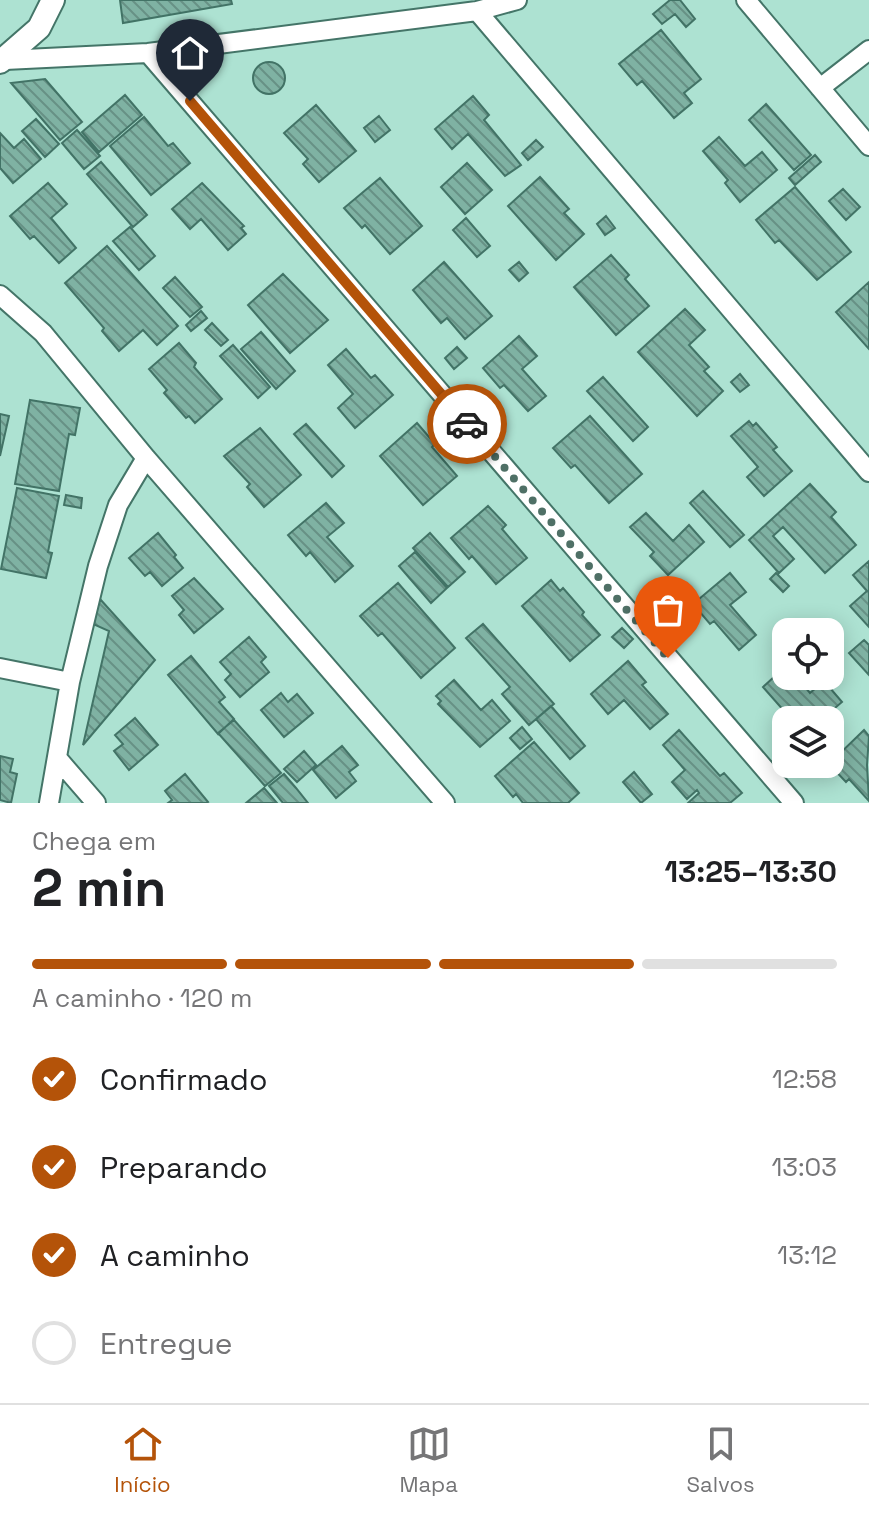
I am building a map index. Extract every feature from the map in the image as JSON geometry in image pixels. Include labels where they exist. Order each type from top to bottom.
[{"type":"street","points":[[2,61],[39,28],[53,0]]},
{"type":"street","points":[[2,61],[148,53],[477,11],[517,0]]},
{"type":"street","points":[[746,0],[869,146]]},
{"type":"street","points":[[477,11],[869,472]]},
{"type":"street","points":[[820,88],[869,50]]},
{"type":"street","points":[[148,53],[794,803]]},
{"type":"street","points":[[0,295],[43,333],[146,458],[445,803]]},
{"type":"street","points":[[49,803],[70,682],[108,531],[118,505],[146,458]]},
{"type":"street","points":[[0,668],[70,682]]},
{"type":"street","points":[[58,759],[96,803]]},
{"type":"building","points":[[120,0],[231,0],[232,4],[123,23]]},
{"type":"building","points":[[670,0],[680,0],[695,19],[686,27],[675,14],[662,24],[653,14]]},
{"type":"building","points":[[661,30],[701,79],[684,93],[692,103],[674,118],[642,81],[637,85],[619,64]]},
{"type":"building","points":[[269,62],[281,66],[285,78],[281,90],[269,94],[257,90],[253,78],[257,66]]},
{"type":"building","points":[[45,79],[82,122],[60,140],[11,83]]},
{"type":"building","points":[[125,95],[142,115],[99,152],[82,132]]},
{"type":"building","points":[[473,96],[489,115],[484,120],[521,165],[505,176],[468,134],[452,149],[435,129]]},
{"type":"building","points":[[766,104],[811,155],[794,170],[749,120]]},
{"type":"building","points":[[316,105],[356,151],[319,182],[303,164],[308,159],[284,133]]},
{"type":"building","points":[[379,116],[390,130],[375,142],[364,128]]},
{"type":"building","points":[[144,117],[168,146],[173,143],[190,163],[151,195],[110,146]]},
{"type":"building","points":[[36,119],[59,144],[45,157],[22,131]]},
{"type":"building","points":[[77,130],[100,156],[84,169],[62,143]]},
{"type":"building","points":[[0,133],[14,148],[24,139],[41,159],[13,183],[0,168]]},
{"type":"building","points":[[719,137],[745,166],[762,152],[777,170],[740,202],[725,183],[728,180],[703,151]]},
{"type":"building","points":[[536,140],[543,147],[528,160],[522,153]]},
{"type":"building","points":[[815,155],[821,162],[795,185],[789,178]]},
{"type":"building","points":[[101,162],[147,215],[133,227],[87,174]]},
{"type":"building","points":[[467,163],[492,190],[465,214],[441,187]]},
{"type":"building","points":[[540,177],[569,209],[564,213],[584,234],[556,260],[508,206]]},
{"type":"building","points":[[380,178],[422,226],[390,254],[365,225],[362,228],[344,208]]},
{"type":"building","points":[[48,183],[67,204],[51,218],[76,248],[59,263],[34,236],[30,239],[10,216]]},
{"type":"building","points":[[202,183],[244,226],[241,228],[246,234],[228,250],[201,219],[190,229],[172,209]]},
{"type":"building","points":[[795,187],[851,252],[817,280],[779,240],[775,243],[756,220]]},
{"type":"building","points":[[843,189],[860,207],[846,220],[829,201]]},
{"type":"building","points":[[606,216],[615,228],[605,235],[597,224]]},
{"type":"building","points":[[466,218],[490,246],[477,257],[453,230]]},
{"type":"building","points":[[130,227],[155,256],[139,270],[113,241]]},
{"type":"building","points":[[107,246],[178,326],[157,345],[143,330],[119,351],[102,331],[104,328],[65,283]]},
{"type":"building","points":[[611,255],[629,275],[625,279],[649,306],[616,335],[574,287]]},
{"type":"building","points":[[444,262],[492,316],[465,339],[447,318],[441,323],[413,290]]},
{"type":"building","points":[[519,262],[528,273],[519,281],[509,270]]},
{"type":"building","points":[[283,274],[328,320],[290,353],[248,305]]},
{"type":"building","points":[[175,277],[202,307],[190,317],[163,288]]},
{"type":"building","points":[[869,282],[869,349],[836,312]]},
{"type":"building","points":[[685,309],[705,330],[689,345],[709,367],[704,371],[723,391],[697,416],[638,352]]},
{"type":"building","points":[[201,311],[207,318],[191,331],[186,325]]},
{"type":"building","points":[[212,323],[228,340],[221,346],[205,330]]},
{"type":"building","points":[[261,332],[295,371],[276,389],[241,349]]},
{"type":"building","points":[[519,336],[537,356],[522,369],[546,396],[528,411],[504,385],[500,388],[483,368]]},
{"type":"building","points":[[179,343],[196,363],[194,367],[222,399],[195,423],[189,416],[186,418],[164,393],[167,390],[149,369]]},
{"type":"building","points":[[233,345],[270,387],[258,398],[220,356]]},
{"type":"building","points":[[457,347],[467,358],[454,369],[445,358]]},
{"type":"building","points":[[346,349],[371,378],[375,375],[393,395],[355,428],[338,408],[353,394],[328,365]]},
{"type":"building","points":[[740,374],[749,385],[740,392],[731,382]]},
{"type":"building","points":[[603,377],[648,427],[633,441],[587,391]]},
{"type":"building","points":[[30,400],[80,408],[75,435],[69,434],[59,491],[15,484]]},
{"type":"building","points":[[0,414],[9,416],[0,456]]},
{"type":"building","points":[[590,416],[642,474],[609,503],[575,465],[571,468],[553,448]]},
{"type":"building","points":[[749,421],[753,426],[756,423],[777,447],[773,450],[792,471],[764,496],[747,477],[758,467],[731,436]]},
{"type":"building","points":[[417,423],[435,444],[432,447],[457,476],[423,505],[380,456]]},
{"type":"building","points":[[306,424],[344,466],[332,477],[294,434]]},
{"type":"building","points":[[260,428],[301,475],[264,507],[247,487],[250,484],[224,456]]},
{"type":"building","points":[[810,484],[836,512],[831,517],[856,545],[825,573],[783,527],[773,536],[794,559],[779,573],[749,540]]},
{"type":"building","points":[[17,488],[59,496],[46,578],[1,569]]},
{"type":"building","points":[[703,491],[744,535],[730,547],[690,503]]},
{"type":"building","points":[[66,495],[82,498],[81,508],[64,505]]},
{"type":"building","points":[[326,503],[344,523],[327,537],[353,566],[335,582],[310,552],[306,556],[288,535]]},
{"type":"building","points":[[488,506],[506,525],[502,529],[527,558],[496,584],[472,556],[469,559],[451,538]]},
{"type":"building","points":[[646,513],[673,541],[689,525],[704,542],[668,575],[650,556],[654,552],[630,527]]},
{"type":"building","points":[[158,533],[183,568],[162,586],[150,572],[145,576],[129,558]]},
{"type":"building","points":[[430,533],[465,572],[448,587],[413,548]]},
{"type":"building","points":[[415,552],[447,588],[431,603],[399,566]]},
{"type":"building","points":[[869,561],[869,627],[850,606],[867,591],[853,575]]},
{"type":"building","points":[[730,573],[746,592],[730,605],[756,635],[739,650],[714,621],[710,624],[693,604]]},
{"type":"building","points":[[776,573],[789,586],[783,592],[770,579]]},
{"type":"building","points":[[194,578],[223,609],[194,633],[179,615],[184,610],[172,596]]},
{"type":"building","points":[[551,580],[560,591],[563,588],[600,635],[570,661],[522,606]]},
{"type":"building","points":[[398,583],[455,648],[421,678],[382,633],[378,636],[360,616]]},
{"type":"building","points":[[673,593],[681,602],[670,612],[662,603]]},
{"type":"building","points":[[100,599],[155,660],[83,745],[109,631],[93,624]]},
{"type":"building","points":[[483,624],[554,704],[529,725],[502,694],[510,687],[466,638]]},
{"type":"building","points":[[622,628],[633,639],[624,648],[612,637]]},
{"type":"building","points":[[249,637],[266,657],[261,662],[269,672],[240,697],[225,680],[231,674],[220,662]]},
{"type":"building","points":[[864,640],[869,645],[869,675],[849,653]]},
{"type":"building","points":[[191,656],[225,697],[219,702],[234,719],[218,734],[168,675]]},
{"type":"building","points":[[628,661],[646,682],[642,685],[668,714],[650,729],[624,700],[608,714],[591,694]]},
{"type":"building","points":[[772,679],[772,690],[808,690],[810,693],[814,690],[832,690],[842,702],[837,706],[780,706],[763,687]]},
{"type":"building","points":[[454,680],[481,710],[492,700],[510,721],[480,747],[438,704],[441,701],[436,696]]},
{"type":"building","points":[[281,693],[288,702],[297,694],[313,713],[284,737],[261,710]]},
{"type":"building","points":[[551,706],[585,746],[570,759],[536,719]]},
{"type":"building","points":[[135,718],[158,745],[129,770],[114,751],[123,744],[115,735]]},
{"type":"building","points":[[234,720],[281,773],[265,786],[218,733]]},
{"type":"building","points":[[522,727],[532,739],[520,749],[510,738]]},
{"type":"building","points":[[679,730],[720,776],[724,773],[742,793],[730,803],[688,803],[699,793],[697,790],[687,799],[672,782],[685,770],[663,745]]},
{"type":"building","points":[[864,730],[869,736],[869,801],[849,779],[846,782],[842,778],[844,749]]},
{"type":"building","points":[[534,742],[579,793],[568,803],[523,803],[516,794],[513,797],[495,776]]},
{"type":"building","points":[[342,746],[358,765],[349,772],[356,781],[336,798],[313,770]]},
{"type":"building","points":[[304,751],[316,765],[297,782],[284,769]]},
{"type":"building","points":[[0,756],[13,759],[10,772],[17,774],[11,803],[0,800]]},
{"type":"building","points":[[634,772],[652,794],[641,803],[623,782]]},
{"type":"building","points":[[185,774],[208,802],[168,803],[172,800],[165,791]]},
{"type":"building","points":[[284,774],[308,803],[283,803],[269,786]]},
{"type":"building","points":[[264,788],[277,803],[246,803]]},
{"type":"way so far","points":[[467,424],[668,658]]},
{"type":"route","points":[[190,101],[467,424]]}]
